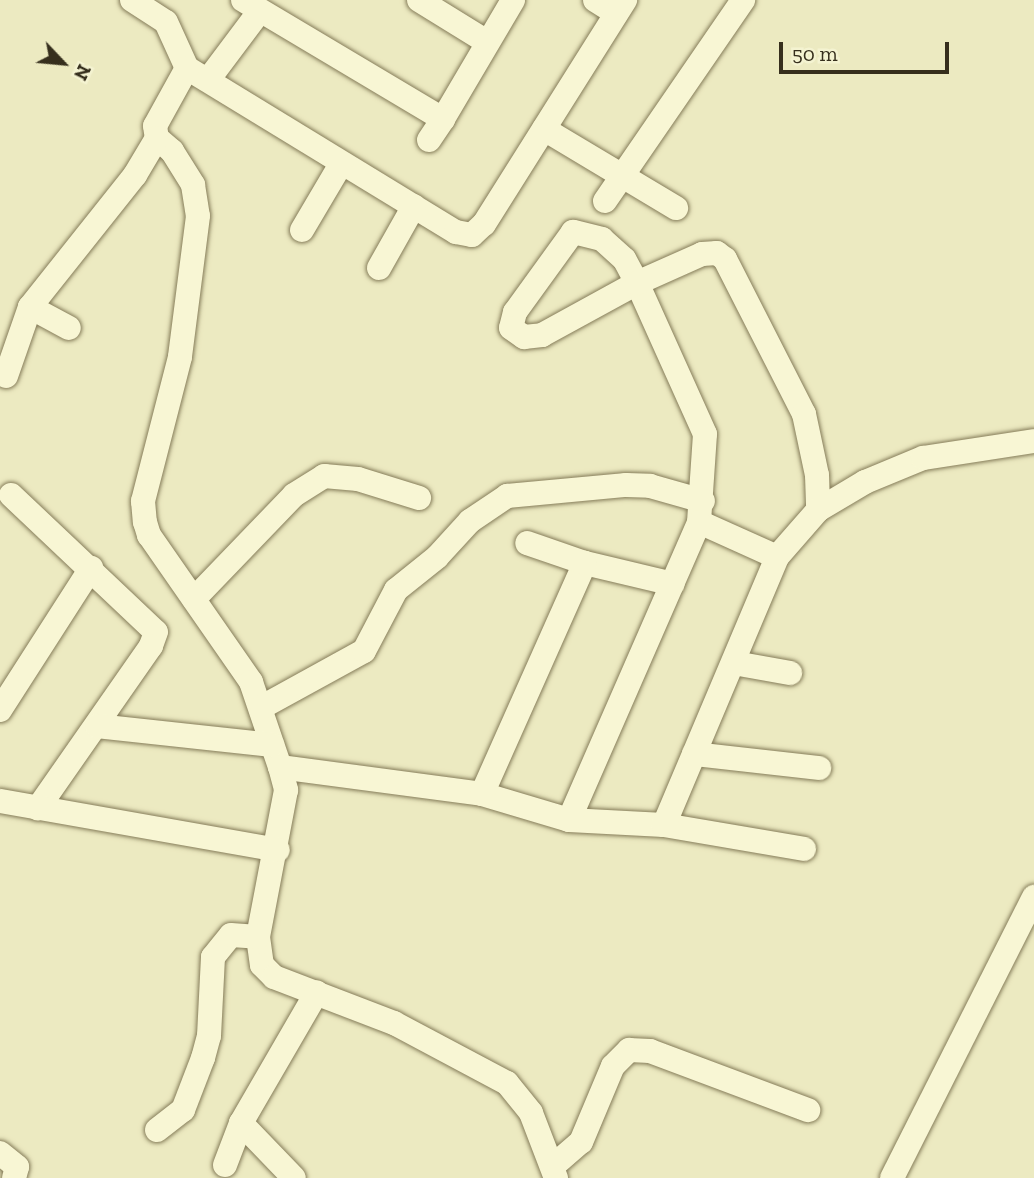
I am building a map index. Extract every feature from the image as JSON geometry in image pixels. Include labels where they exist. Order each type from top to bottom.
[{"type":"street","points":[[132,0],[166,22],[187,68],[456,232],[472,235],[484,224],[544,129],[612,4]]},
{"type":"street","points":[[419,0],[487,42]]},
{"type":"street","points":[[429,140],[513,0]]},
{"type":"street","points":[[604,201],[619,175],[743,0]]},
{"type":"street","points":[[208,80],[251,6],[443,119]]},
{"type":"street","points":[[187,68],[155,126],[157,138],[172,151],[193,185],[198,216],[180,357],[144,512],[149,535],[251,682],[262,707],[286,790],[278,850],[258,937],[262,965],[274,977],[405,1029],[507,1083],[531,1113],[555,1172],[581,1142],[613,1066],[629,1050],[650,1051],[808,1110]]},
{"type":"street","points":[[544,129],[676,208]]},
{"type":"street","points":[[6,376],[30,307],[135,175],[157,138]]},
{"type":"street","points":[[302,230],[341,164]]},
{"type":"street","points":[[379,268],[414,206]]},
{"type":"street","points":[[569,820],[673,584],[701,511],[705,434],[637,284],[615,246],[584,232],[573,232],[515,312],[511,328],[524,337],[542,335],[637,284],[702,254],[718,253],[725,259],[804,414],[817,475],[818,510]]},
{"type":"street","points":[[30,307],[69,328]]},
{"type":"street","points":[[664,825],[777,557],[818,510],[865,482],[923,458],[1034,441]]},
{"type":"street","points":[[194,599],[294,495],[324,476],[358,479],[419,498]]},
{"type":"street","points":[[262,707],[364,651],[396,590],[470,521],[507,496],[545,489],[650,486],[701,511],[777,557]]},
{"type":"street","points":[[11,495],[156,632],[97,726],[38,808]]},
{"type":"street","points":[[527,543],[585,564],[673,584]]},
{"type":"street","points":[[482,794],[585,564]]},
{"type":"street","points":[[0,710],[90,568]]},
{"type":"street","points":[[734,663],[790,673]]},
{"type":"street","points":[[97,726],[482,794],[569,820],[664,825],[804,849]]},
{"type":"street","points":[[694,754],[819,768]]},
{"type":"street","points":[[0,801],[278,850]]},
{"type":"street","points":[[892,1178],[1034,897]]},
{"type":"street","points":[[157,1130],[183,1110],[194,1087],[209,1036],[213,957],[231,935],[258,937]]},
{"type":"street","points":[[225,1165],[241,1123],[317,992]]},
{"type":"street","points":[[241,1123],[294,1178]]},
{"type":"street","points":[[0,1153],[17,1167],[14,1178]]}]
